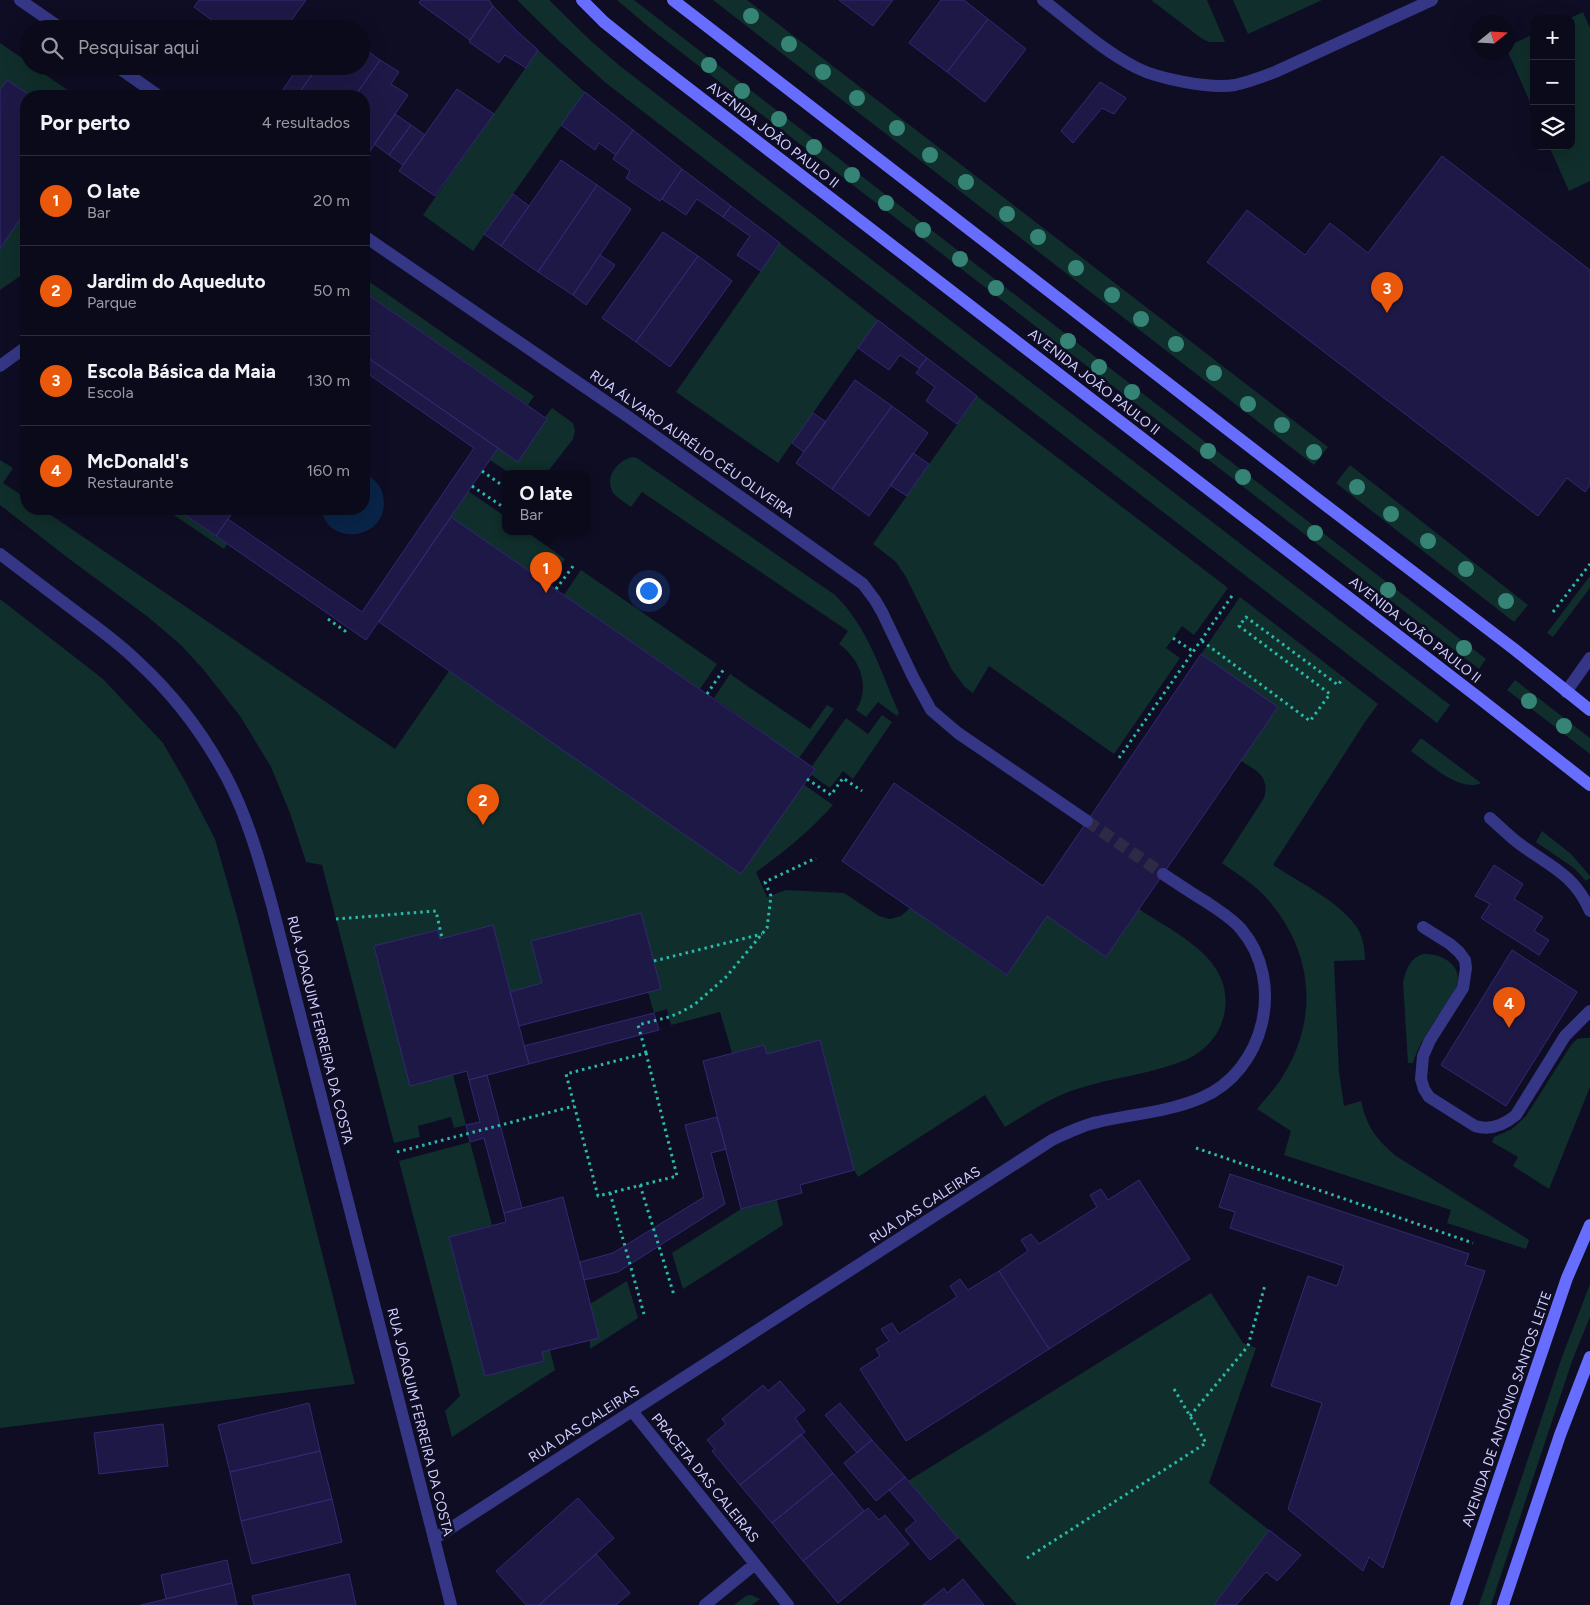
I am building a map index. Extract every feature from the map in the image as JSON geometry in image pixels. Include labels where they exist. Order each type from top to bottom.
[{"type":"main road","name":"AVENIDA JOÃO PAULO II","points":[[582,0],[604,22],[649,58],[1455,679],[1590,786]]},
{"type":"main road","points":[[673,0],[1514,649],[1590,710]]},
{"type":"main road","name":"AVENIDA DE ANTÓNIO SANTOS LEITE","points":[[1456,1605],[1568,1278],[1590,1225]]},
{"type":"main road","points":[[1503,1605],[1560,1435],[1590,1357]]},
{"type":"street","points":[[20,0],[49,20]]},
{"type":"street","points":[[1043,0],[1105,48],[1138,68],[1172,80],[1202,84],[1233,85],[1275,72],[1432,0]]},
{"type":"street","points":[[129,75],[151,90]]},
{"type":"street","name":"RUA ÁLVARO AURÉLIO CÉU OLIVEIRA","points":[[370,240],[627,416],[863,584],[882,612],[931,710],[948,726],[1087,821]]},
{"type":"street","points":[[0,366],[20,351]]},
{"type":"street","name":"RUA JOAQUIM FERREIRA DA COSTA","points":[[0,554],[110,638],[138,662],[163,688],[194,725],[215,756],[240,806],[256,849],[272,905],[451,1605]]},
{"type":"street","points":[[1566,692],[1590,658]]},
{"type":"street","points":[[1490,818],[1517,842],[1564,874],[1581,893],[1590,911]]},
{"type":"street","name":"RUA DAS CALEIRAS","points":[[434,1539],[1052,1140],[1082,1126],[1182,1106],[1215,1091],[1228,1082],[1251,1054],[1260,1034],[1266,1008],[1265,985],[1258,956],[1239,927],[1224,914],[1164,874]]},
{"type":"street","points":[[1422,927],[1450,944],[1459,952],[1465,960],[1466,968],[1463,988],[1430,1040],[1423,1056],[1421,1079],[1429,1098],[1475,1126],[1492,1128],[1516,1115],[1565,1036],[1590,1011]]},
{"type":"street","name":"PRACETA DAS CALEIRAS","points":[[632,1411],[788,1605]]},
{"type":"street","name":"PRACETA DAS CALEIRAS","points":[[704,1605],[755,1564]]},
{"type":"path","points":[[482,471],[502,485]]},
{"type":"path","points":[[472,486],[502,506]]},
{"type":"path","points":[[1553,612],[1590,564]]},
{"type":"path","points":[[556,589],[574,565]]},
{"type":"path","points":[[1120,758],[1234,593]]},
{"type":"path","points":[[1202,641],[1310,721],[1330,694],[1239,626],[1246,617],[1338,685],[1343,678]]},
{"type":"path","points":[[328,619],[345,631],[347,628]]},
{"type":"path","points":[[1173,638],[1194,652]]},
{"type":"path","points":[[707,694],[724,669]]},
{"type":"path","points":[[807,779],[831,796],[843,778],[862,791]]},
{"type":"path","points":[[646,1053],[566,1074],[598,1196],[677,1176],[646,1053],[638,1025],[669,1017],[694,1005],[726,977],[768,928],[771,896],[765,882],[816,858]]},
{"type":"path","points":[[336,919],[436,911],[442,938]]},
{"type":"path","points":[[654,961],[762,934]]},
{"type":"path","points":[[397,1152],[574,1106]]},
{"type":"path","points":[[1196,1148],[1472,1243]]},
{"type":"path","points":[[640,1185],[674,1295]]},
{"type":"path","points":[[610,1193],[644,1314]]},
{"type":"path","points":[[1190,1416],[1248,1346],[1265,1285]]},
{"type":"path","points":[[1027,1558],[1206,1443],[1174,1389]]},
{"type":"green space","points":[[517,0],[549,0],[620,66],[1450,705],[1437,723],[606,83]]},
{"type":"green space","points":[[617,0],[634,0],[1486,659],[1479,669],[651,29]]},
{"type":"green space","points":[[713,0],[747,0],[1328,447],[1314,465]]},
{"type":"green space","points":[[1151,0],[1207,0],[1225,42],[1209,42],[1201,38]]},
{"type":"green space","points":[[1233,0],[1322,0],[1248,34]]},
{"type":"green space","points":[[1583,12],[1590,28],[1590,181],[1569,191],[1551,150],[1575,150],[1575,16]]},
{"type":"green space","points":[[1530,36],[1530,102],[1512,60],[1515,60],[1515,43]]},
{"type":"green space","points":[[0,43],[20,57],[20,75],[46,75],[67,90],[22,90],[7,80],[0,90]]},
{"type":"green space","points":[[538,50],[585,92],[473,251],[423,215]]},
{"type":"green space","points":[[20,219],[20,276],[0,290],[0,249]]},
{"type":"green space","points":[[780,243],[878,320],[778,463],[676,392]]},
{"type":"green space","points":[[370,282],[534,396],[528,405],[370,296]]},
{"type":"green space","points":[[977,396],[1228,588],[1194,635],[1182,626],[1166,648],[1180,658],[1114,754],[989,666],[973,693],[965,687],[952,670],[906,577],[896,562],[873,544]]},
{"type":"green space","points":[[552,408],[573,423],[575,430],[573,439],[549,470],[505,470],[490,460],[498,448],[518,461],[547,419],[545,417]]},
{"type":"green space","points":[[633,457],[835,595],[856,621],[873,651],[899,713],[897,716],[878,702],[866,717],[856,710],[863,692],[861,674],[853,657],[839,644],[848,631],[642,492],[631,507],[616,496],[610,485],[614,469],[622,461]]},
{"type":"green space","points":[[0,460],[13,468],[3,483],[20,494],[20,515],[51,515],[395,749],[449,671],[741,873],[803,784],[833,805],[796,841],[756,872],[767,897],[786,890],[844,893],[879,916],[890,919],[901,916],[910,908],[1006,975],[1047,916],[1106,957],[1139,909],[1187,940],[1202,952],[1214,966],[1222,981],[1226,999],[1221,1026],[1210,1043],[1188,1059],[1161,1068],[1067,1092],[1005,1127],[985,1095],[858,1177],[854,1170],[820,1041],[767,1054],[764,1045],[732,1053],[720,1012],[671,1025],[667,1009],[654,1013],[648,992],[661,989],[641,913],[531,941],[542,983],[510,992],[493,925],[440,939],[437,930],[375,946],[453,1075],[466,1125],[454,1128],[451,1117],[418,1126],[420,1137],[394,1143],[322,865],[306,862],[290,813],[271,767],[240,716],[203,669],[181,645],[148,617],[0,505]]},
{"type":"green space","points":[[1350,465],[1528,605],[1514,622],[1336,483]]},
{"type":"green space","points":[[468,491],[502,514],[502,535],[531,535],[565,559],[548,584],[451,517]]},
{"type":"green space","points":[[174,515],[185,515],[227,544],[224,549]]},
{"type":"green space","points":[[581,570],[717,664],[700,689],[564,595]]},
{"type":"green space","points":[[1590,576],[1590,588],[1553,637],[1547,633]]},
{"type":"green space","points":[[1240,597],[1378,704],[1273,865],[1342,910],[1358,929],[1362,940],[1365,960],[1334,961],[1339,1072],[1344,1106],[1361,1101],[1373,1132],[1389,1150],[1529,1240],[1526,1249],[1447,1223],[1451,1210],[1284,1155],[1291,1131],[1257,1109],[1278,1083],[1293,1057],[1302,1034],[1306,1011],[1306,988],[1303,966],[1296,944],[1285,922],[1259,891],[1222,863],[1264,798],[1264,779],[1257,771],[1241,761],[1277,708],[1201,654]]},
{"type":"green space","points":[[0,599],[103,679],[163,743],[215,839],[237,916],[355,1384],[0,1428]]},
{"type":"green space","points":[[730,674],[810,729],[827,705],[834,709],[799,758],[714,698]]},
{"type":"green space","points":[[1515,680],[1590,738],[1590,754],[1507,690]]},
{"type":"green space","points":[[882,715],[892,722],[853,779],[843,771],[830,788],[810,774],[814,769],[812,766],[846,718],[868,734]]},
{"type":"green space","points":[[1421,738],[1481,783],[1473,785],[1464,784],[1454,780],[1411,751]]},
{"type":"green space","points":[[1542,831],[1571,854],[1590,878],[1586,881],[1574,868],[1536,842]]},
{"type":"green space","points":[[1423,954],[1436,955],[1449,961],[1457,971],[1458,978],[1453,993],[1423,1040],[1413,1063],[1408,1063],[1403,982],[1409,965],[1415,958]]},
{"type":"green space","points":[[1590,1038],[1590,1087],[1549,1189],[1513,1166],[1518,1157],[1492,1142],[1494,1137],[1512,1129],[1526,1116],[1571,1045],[1577,1039]]},
{"type":"green space","points":[[470,1142],[492,1225],[449,1237],[485,1376],[544,1361],[542,1352],[550,1350],[555,1370],[452,1437],[445,1411],[460,1396],[399,1161]]},
{"type":"green space","points":[[777,1200],[783,1225],[683,1289],[672,1253],[741,1209]]},
{"type":"green space","points":[[627,1281],[638,1318],[590,1349],[590,1340],[599,1337],[590,1304]]},
{"type":"green space","points":[[1590,1284],[1590,1317],[1572,1361],[1491,1605],[1479,1605],[1562,1357]]},
{"type":"green space","points":[[1211,1293],[1243,1343],[1256,1348],[1209,1483],[1269,1530],[1214,1605],[1017,1605],[908,1481]]},
{"type":"green space","points":[[751,1595],[760,1599],[752,1605],[734,1605],[746,1596]]},
{"type":"water","points":[[370,477],[381,488],[383,510],[378,522],[369,529],[358,534],[347,534],[335,530],[326,522],[323,515],[370,515]]},
{"type":"building","points":[[199,0],[306,0],[292,20],[212,20],[194,7]]},
{"type":"building","points":[[421,0],[489,0],[493,6],[470,40],[419,3]]},
{"type":"building","points":[[839,0],[893,0],[873,26]]},
{"type":"building","points":[[941,0],[964,0],[988,19],[947,72],[909,43]]},
{"type":"building","points":[[493,6],[538,50],[526,68],[505,55],[499,63],[469,42]]},
{"type":"building","points":[[988,19],[1026,49],[985,102],[947,72]]},
{"type":"building","points":[[370,53],[380,60],[370,74]]},
{"type":"building","points":[[380,60],[399,72],[391,84],[408,95],[370,151],[370,90],[359,90]]},
{"type":"building","points":[[293,75],[312,75],[301,90],[283,90]]},
{"type":"building","points":[[312,75],[370,75],[359,90],[301,90]]},
{"type":"building","points":[[7,80],[22,90],[20,90],[20,219],[0,249],[0,90]]},
{"type":"building","points":[[1100,82],[1126,98],[1114,114],[1102,108],[1073,143],[1061,131]]},
{"type":"building","points":[[457,89],[494,114],[435,196],[399,171]]},
{"type":"building","points":[[585,92],[633,130],[616,155],[599,143],[595,150],[561,125]]},
{"type":"building","points":[[395,114],[411,125],[389,155],[374,144]]},
{"type":"building","points":[[411,125],[425,135],[403,165],[389,155]]},
{"type":"building","points":[[633,130],[682,169],[660,201],[626,178],[630,171],[613,159]]},
{"type":"building","points":[[1442,156],[1590,270],[1590,485],[1585,492],[1567,478],[1538,516],[1207,262],[1247,210],[1305,255],[1330,223],[1368,253]]},
{"type":"building","points":[[561,160],[597,185],[538,272],[501,246]]},
{"type":"building","points":[[682,169],[731,206],[723,217],[697,199],[686,215],[662,199]]},
{"type":"building","points":[[597,185],[631,209],[573,295],[538,272]]},
{"type":"building","points":[[513,194],[529,206],[501,246],[484,234]]},
{"type":"building","points":[[731,206],[780,243],[761,271],[737,255],[750,236],[723,217]]},
{"type":"building","points":[[663,232],[698,256],[636,342],[602,318]]},
{"type":"building","points":[[600,255],[615,265],[586,305],[573,295]]},
{"type":"building","points":[[698,256],[732,281],[670,367],[636,342]]},
{"type":"building","points":[[370,296],[547,419],[518,462],[370,359]]},
{"type":"building","points":[[878,320],[927,358],[919,368],[900,355],[889,370],[858,348]]},
{"type":"building","points":[[927,358],[977,396],[957,424],[926,401],[935,387],[916,373]]},
{"type":"building","points":[[370,359],[498,448],[366,640],[216,536],[228,519],[362,612],[474,448],[370,375]]},
{"type":"building","points":[[855,380],[892,406],[832,489],[796,463]]},
{"type":"building","points":[[892,406],[928,433],[869,516],[832,489]]},
{"type":"building","points":[[813,413],[826,422],[804,452],[792,443]]},
{"type":"building","points":[[913,453],[929,464],[907,496],[890,485]]},
{"type":"building","points":[[185,515],[231,515],[216,536]]},
{"type":"building","points":[[451,517],[815,769],[741,874],[379,622]]},
{"type":"building","points":[[1201,654],[1278,707],[1106,957],[1047,916],[1007,975],[842,861],[894,783],[1043,886]]},
{"type":"building","points":[[1494,865],[1523,884],[1514,899],[1543,917],[1534,931],[1549,940],[1539,955],[1481,918],[1490,904],[1475,896]]},
{"type":"building","points":[[641,913],[661,989],[519,1026],[510,992],[542,983],[531,941]]},
{"type":"building","points":[[493,925],[529,1064],[469,1080],[467,1071],[410,1086],[374,946],[438,930],[440,939]]},
{"type":"building","points":[[1512,950],[1577,992],[1506,1106],[1441,1065]]},
{"type":"building","points":[[654,1013],[659,1030],[529,1064],[524,1046]]},
{"type":"building","points":[[820,1040],[854,1170],[800,1185],[802,1193],[741,1209],[703,1061],[764,1045],[767,1054]]},
{"type":"building","points":[[487,1075],[522,1208],[504,1213],[484,1138],[470,1142],[466,1125],[480,1122],[469,1080]]},
{"type":"building","points":[[717,1117],[726,1149],[711,1153],[725,1204],[618,1272],[584,1280],[580,1262],[613,1253],[704,1197],[685,1125]]},
{"type":"building","points":[[1230,1174],[1469,1254],[1465,1265],[1485,1271],[1383,1568],[1369,1557],[1363,1571],[1288,1509],[1322,1403],[1271,1386],[1308,1276],[1337,1286],[1344,1266],[1230,1228],[1235,1212],[1219,1207]]},
{"type":"building","points":[[1139,1180],[1190,1259],[1049,1349],[999,1271],[1028,1251],[1021,1240],[1031,1234],[1039,1244],[1097,1207],[1090,1195],[1101,1189],[1108,1200]]},
{"type":"building","points":[[563,1197],[599,1338],[542,1352],[544,1361],[485,1376],[449,1237],[506,1222],[504,1213]]},
{"type":"building","points":[[999,1271],[1049,1349],[906,1441],[860,1369],[880,1356],[876,1349],[889,1341],[881,1329],[892,1323],[899,1334],[957,1297],[950,1286],[960,1279],[968,1290]]},
{"type":"building","points":[[780,1381],[805,1410],[795,1418],[805,1432],[740,1485],[712,1451],[715,1449],[707,1440],[726,1424],[722,1419],[763,1385],[768,1391]]},
{"type":"building","points":[[309,1403],[320,1451],[230,1472],[218,1425]]},
{"type":"building","points":[[840,1403],[872,1440],[857,1453],[825,1415]]},
{"type":"building","points":[[163,1424],[168,1466],[99,1474],[94,1433]]},
{"type":"building","points":[[801,1434],[833,1473],[772,1523],[740,1485]]},
{"type":"building","points":[[872,1440],[905,1477],[876,1501],[844,1463]]},
{"type":"building","points":[[320,1451],[332,1499],[241,1521],[230,1472]]},
{"type":"building","points":[[833,1473],[864,1511],[803,1561],[772,1523]]},
{"type":"building","points":[[905,1477],[958,1538],[930,1560],[905,1530],[916,1521],[889,1490]]},
{"type":"building","points":[[578,1498],[614,1538],[539,1605],[526,1605],[496,1571]]},
{"type":"building","points":[[332,1499],[342,1542],[252,1564],[241,1521]]},
{"type":"building","points":[[868,1508],[879,1520],[885,1515],[909,1544],[838,1603],[803,1561]]},
{"type":"building","points":[[1269,1530],[1301,1555],[1277,1581],[1266,1572],[1236,1605],[1214,1605]]},
{"type":"building","points":[[596,1554],[630,1593],[616,1605],[539,1605]]},
{"type":"building","points":[[227,1560],[232,1583],[166,1599],[161,1575]]},
{"type":"building","points":[[349,1574],[356,1605],[254,1605],[252,1596]]},
{"type":"building","points":[[963,1579],[984,1605],[923,1605],[944,1588],[947,1593]]},
{"type":"building","points":[[232,1583],[237,1605],[141,1605],[166,1599]]},
{"type":"tunnel","points":[[1087,821],[1163,874]]},
{"type":"place","name":"Escola Básica da Maia","points":[[1387,313]]},
{"type":"place","name":"O Iate","points":[[546,593]]},
{"type":"place","name":"Jardim do Aqueduto","points":[[483,825]]},
{"type":"place","name":"McDonald's","points":[[1509,1028]]}]
